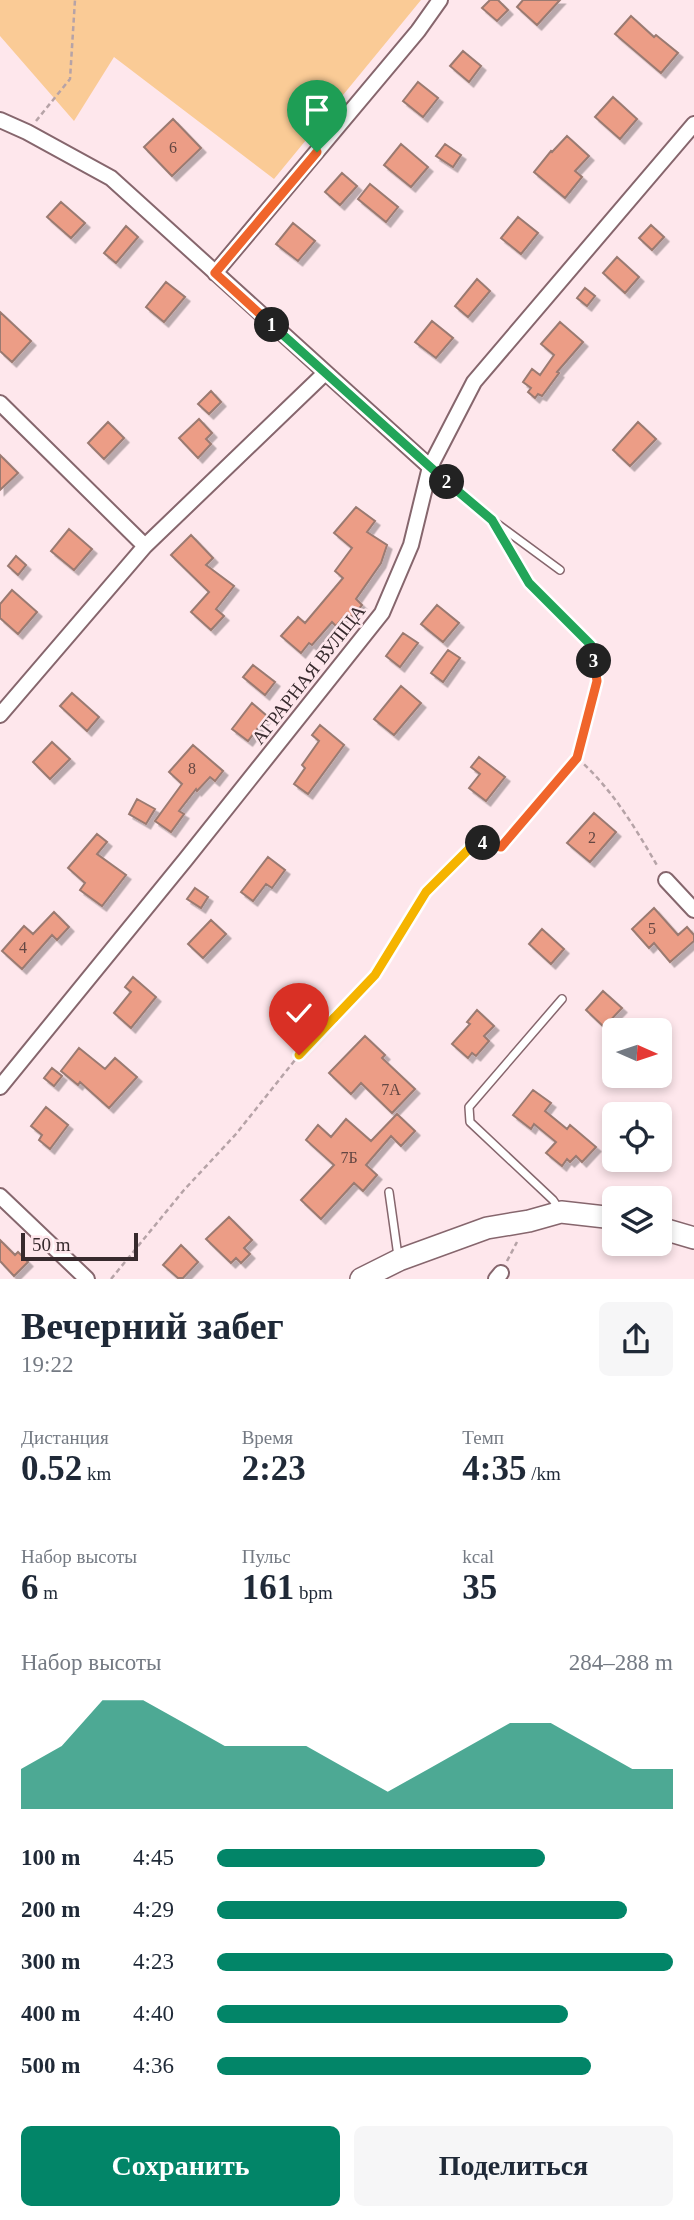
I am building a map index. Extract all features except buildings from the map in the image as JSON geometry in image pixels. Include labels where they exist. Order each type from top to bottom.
[{"type":"main road","points":[[361,1279],[399,1260],[487,1228],[561,1212],[602,1217]]},
{"type":"main road","points":[[672,1232],[694,1238]]},
{"type":"street","points":[[215,273],[418,31],[440,0]]},
{"type":"street","points":[[0,120],[111,178],[430,467]]},
{"type":"street","name":"АГРАРНАЯ ВУЛІЦА","points":[[0,1087],[382,612],[411,545],[430,467],[474,382],[694,124]]},
{"type":"street","points":[[0,715],[145,546],[325,373]]},
{"type":"street","points":[[0,404],[145,546]]},
{"type":"street","points":[[666,880],[694,911]]},
{"type":"street","points":[[0,1196],[88,1279]]},
{"type":"lane","points":[[430,467],[492,520],[560,570]]},
{"type":"lane","points":[[561,1212],[553,1200],[470,1122],[469,1107],[562,999]]},
{"type":"lane","points":[[389,1192],[399,1260]]},
{"type":"path","points":[[27,132],[70,79],[75,0]]},
{"type":"path","points":[[111,1279],[184,1190],[236,1134],[299,1055],[375,975],[426,892],[477,841],[501,847],[577,758],[597,681],[591,645],[529,583],[492,520]]},
{"type":"path","points":[[577,758],[595,773],[642,839],[666,880]]},
{"type":"path","points":[[499,1276],[529,1221]]},
{"type":"shaded area","points":[[0,0],[421,0],[274,179],[114,57],[74,121],[0,36]]},
{"type":"route","points":[[299,1055],[375,975],[426,892],[477,841],[501,847],[577,758],[597,681],[591,645],[529,583],[492,520],[215,273],[317,152]]}]
